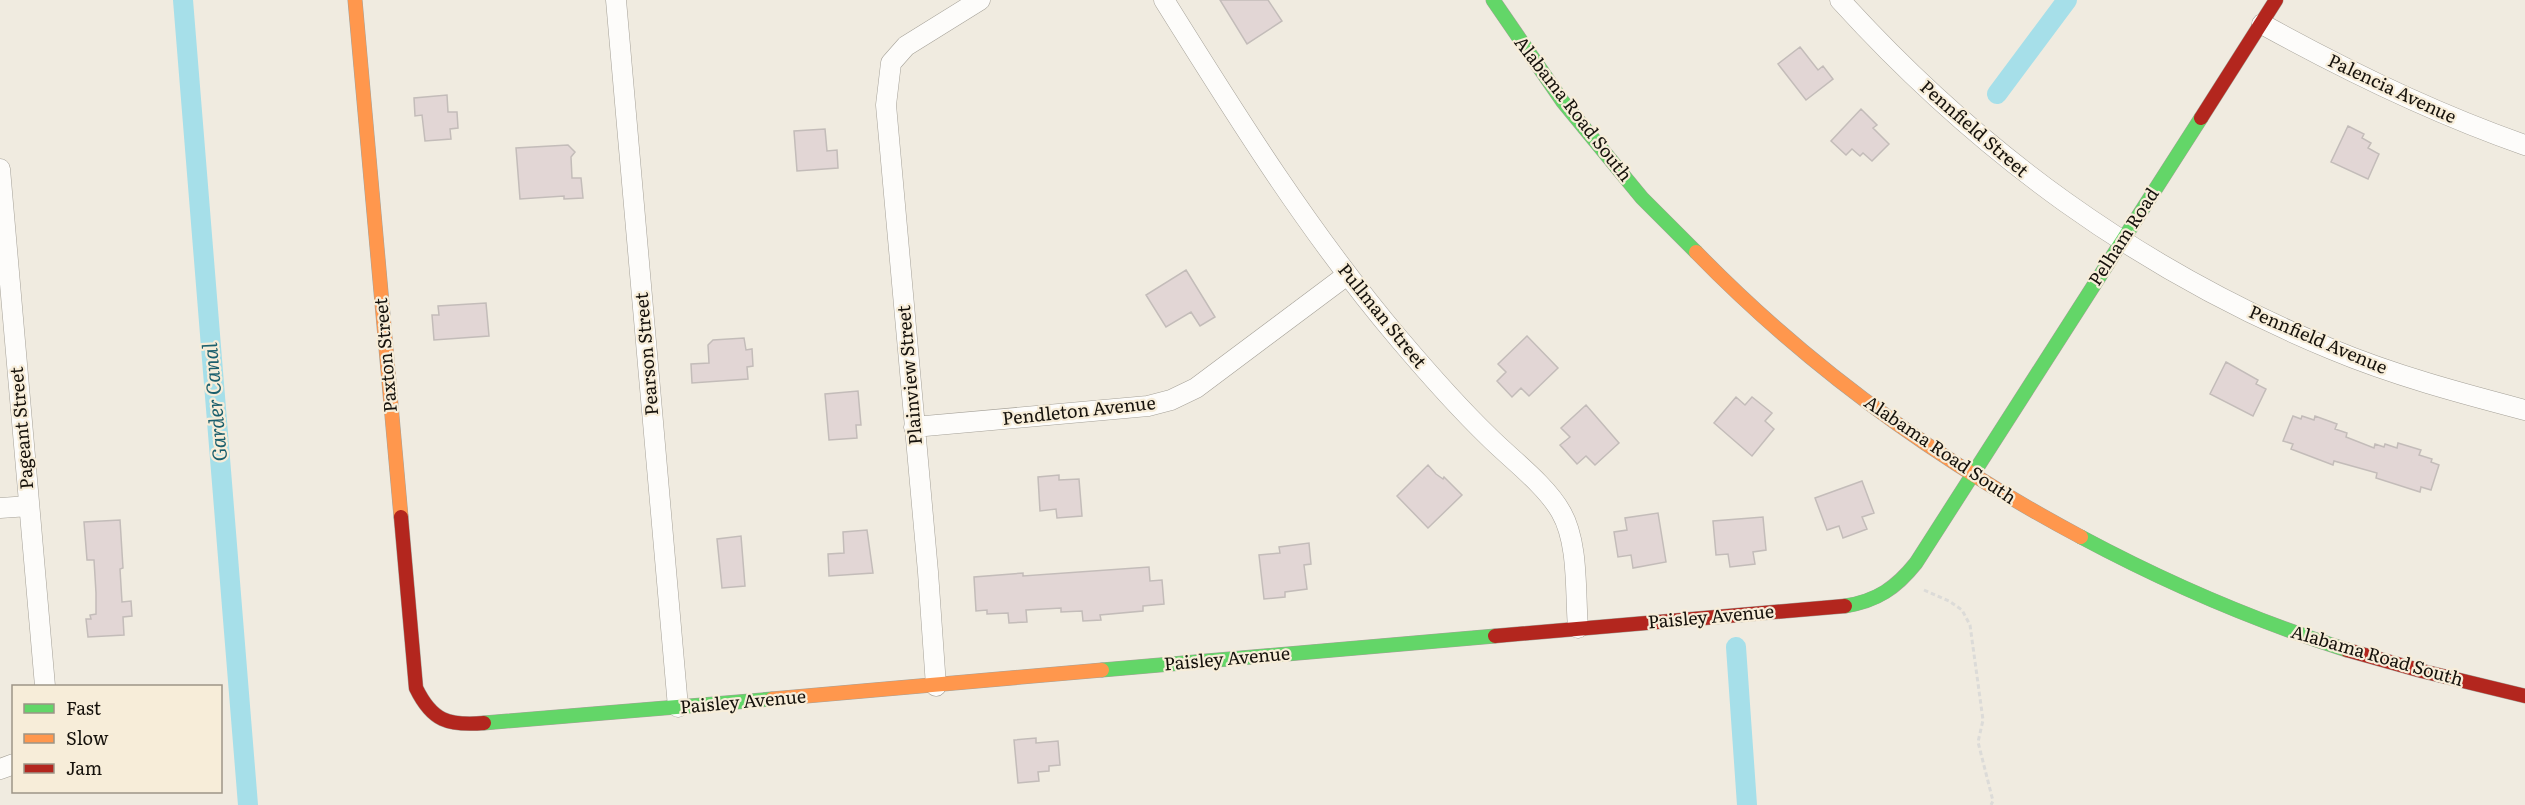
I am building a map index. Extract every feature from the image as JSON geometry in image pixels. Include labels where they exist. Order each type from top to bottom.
[{"type":"street","name":"Paxton Street","points":[[355,0],[416,688],[425,708]]},
{"type":"street","name":"Pearson Street","points":[[616,0],[678,707]]},
{"type":"street","name":"Plainview Street","points":[[936,686],[886,105],[891,63],[906,46],[980,0]]},
{"type":"street","name":"Pullman Street","points":[[1164,0],[1277,177],[1347,275],[1400,341],[1486,435],[1544,490],[1561,511],[1570,530],[1578,628]]},
{"type":"street","name":"Alabama Road South","points":[[1493,0],[1545,78],[1588,134],[1647,201],[1717,274],[1838,381],[1973,476],[2050,522],[2119,558],[2254,618],[2352,652],[2454,680],[2525,696]]},
{"type":"street","name":"Pennfield Street","points":[[1840,0],[1889,54],[1948,111],[2019,170],[2122,242]]},
{"type":"street","name":"Pelham Road","points":[[1973,476],[2276,0]]},
{"type":"street","name":"Palencia Avenue","points":[[2262,24],[2369,81],[2445,116],[2525,145]]},
{"type":"street","name":"Pageant Street","points":[[0,169],[3,248],[45,685]]},
{"type":"street","name":"Pennfield Avenue","points":[[2122,242],[2245,309],[2332,350],[2404,376],[2525,410]]},
{"type":"street","name":"Pendleton Avenue","points":[[914,427],[1148,406],[1171,400],[1196,388],[1347,275]]},
{"type":"street","name":"Paisley Avenue","points":[[425,708],[444,722],[465,726],[1857,604],[1881,596],[1908,572],[1973,476]]},
{"type":"street","points":[[0,508],[29,506]]},
{"type":"path","points":[[1908,572],[1926,592],[1949,601],[1962,610],[1970,625],[1983,720],[1978,742],[1991,805]]},
{"type":"building","points":[[1220,0],[1268,0],[1282,21],[1247,44]]},
{"type":"building","points":[[1800,47],[1818,70],[1823,66],[1833,79],[1806,100],[1778,64]]},
{"type":"building","points":[[447,95],[448,112],[457,112],[458,128],[450,129],[451,139],[425,141],[422,115],[415,116],[414,98]]},
{"type":"building","points":[[1861,109],[1877,125],[1873,128],[1889,144],[1872,161],[1863,153],[1860,156],[1852,149],[1846,155],[1831,141]]},
{"type":"building","points":[[2348,126],[2364,134],[2362,138],[2371,143],[2368,148],[2379,154],[2368,179],[2331,162]]},
{"type":"building","points":[[825,129],[827,151],[837,150],[838,168],[797,171],[794,131]]},
{"type":"building","points":[[568,145],[575,152],[571,157],[572,178],[581,178],[583,198],[564,199],[564,196],[520,199],[516,148]]},
{"type":"building","points":[[1186,270],[1215,317],[1200,326],[1191,312],[1166,327],[1146,295]]},
{"type":"building","points":[[486,303],[489,336],[434,340],[432,315],[439,315],[438,306]]},
{"type":"building","points":[[1527,336],[1558,368],[1529,396],[1521,388],[1512,397],[1497,381],[1506,372],[1498,364]]},
{"type":"building","points":[[744,338],[746,350],[752,349],[753,366],[747,367],[748,379],[692,383],[691,364],[709,363],[708,345],[713,340]]},
{"type":"building","points":[[2226,362],[2258,380],[2256,384],[2266,389],[2253,416],[2210,394]]},
{"type":"building","points":[[858,391],[861,425],[856,425],[857,438],[829,440],[825,394]]},
{"type":"building","points":[[1736,397],[1745,405],[1752,397],[1772,413],[1765,421],[1774,429],[1752,456],[1714,423]]},
{"type":"building","points":[[1586,405],[1619,443],[1595,465],[1586,456],[1577,464],[1560,445],[1570,437],[1561,428]]},
{"type":"building","points":[[2293,416],[2314,420],[2315,416],[2337,424],[2335,429],[2347,433],[2346,437],[2374,448],[2375,444],[2384,447],[2385,444],[2397,448],[2398,443],[2421,450],[2419,455],[2432,459],[2431,462],[2439,465],[2431,490],[2421,487],[2420,492],[2376,478],[2377,473],[2334,461],[2333,465],[2291,449],[2293,444],[2283,441]]},
{"type":"building","points":[[1428,465],[1462,495],[1428,528],[1397,496]]},
{"type":"building","points":[[1059,475],[1059,480],[1079,479],[1082,516],[1057,518],[1056,509],[1040,511],[1038,477]]},
{"type":"building","points":[[1862,481],[1874,513],[1862,517],[1867,529],[1843,538],[1839,526],[1827,530],[1815,498]]},
{"type":"building","points":[[1658,513],[1666,562],[1633,568],[1631,555],[1618,557],[1614,532],[1627,530],[1625,518]]},
{"type":"building","points":[[1763,517],[1766,550],[1753,552],[1755,564],[1730,567],[1728,554],[1716,555],[1713,521]]},
{"type":"building","points":[[120,520],[123,568],[120,569],[122,602],[131,601],[132,616],[123,617],[124,635],[88,637],[86,619],[91,619],[90,615],[96,614],[96,593],[94,560],[87,560],[84,522]]},
{"type":"building","points":[[867,530],[873,573],[829,576],[828,554],[844,553],[843,532]]},
{"type":"building","points":[[741,536],[745,586],[722,588],[717,539]]},
{"type":"building","points":[[1309,543],[1311,564],[1304,565],[1307,589],[1285,592],[1285,597],[1264,599],[1259,555],[1280,553],[1279,547]]},
{"type":"building","points":[[1149,567],[1150,581],[1162,580],[1164,604],[1143,606],[1143,611],[1100,615],[1101,620],[1083,621],[1082,611],[1061,612],[1061,608],[1026,610],[1027,622],[1009,623],[1008,613],[987,614],[987,610],[976,611],[974,577]]},
{"type":"building","points":[[1036,738],[1036,743],[1058,741],[1060,765],[1049,766],[1049,771],[1038,772],[1039,781],[1018,783],[1014,740]]},
{"type":"waterway","name":"Garder Canal","points":[[183,0],[248,805]]},
{"type":"waterway","points":[[1997,94],[2067,0]]},
{"type":"waterway","points":[[1736,647],[1747,805]]},
{"type":"traffic: fast","points":[[1493,0],[1563,102],[1642,198],[1696,252]]},
{"type":"traffic: fast","points":[[1845,606],[1867,601],[1885,592],[1901,580],[1916,563],[2201,118]]},
{"type":"traffic: fast","points":[[2081,537],[2212,600],[2279,627],[2347,650]]},
{"type":"traffic: fast","points":[[1102,670],[1495,636]]},
{"type":"traffic: fast","points":[[484,723],[772,699]]},
{"type":"traffic: slow","points":[[355,0],[401,517]]},
{"type":"traffic: slow","points":[[1696,252],[1784,334],[1878,410],[1977,477],[2081,537]]},
{"type":"traffic: slow","points":[[772,699],[1102,670]]},
{"type":"traffic: jam","points":[[2201,118],[2276,0]]},
{"type":"traffic: jam","points":[[401,517],[416,688],[428,708],[442,719],[460,723],[484,723]]},
{"type":"traffic: jam","points":[[1495,636],[1845,606]]},
{"type":"traffic: jam","points":[[2347,650],[2525,696]]}]
